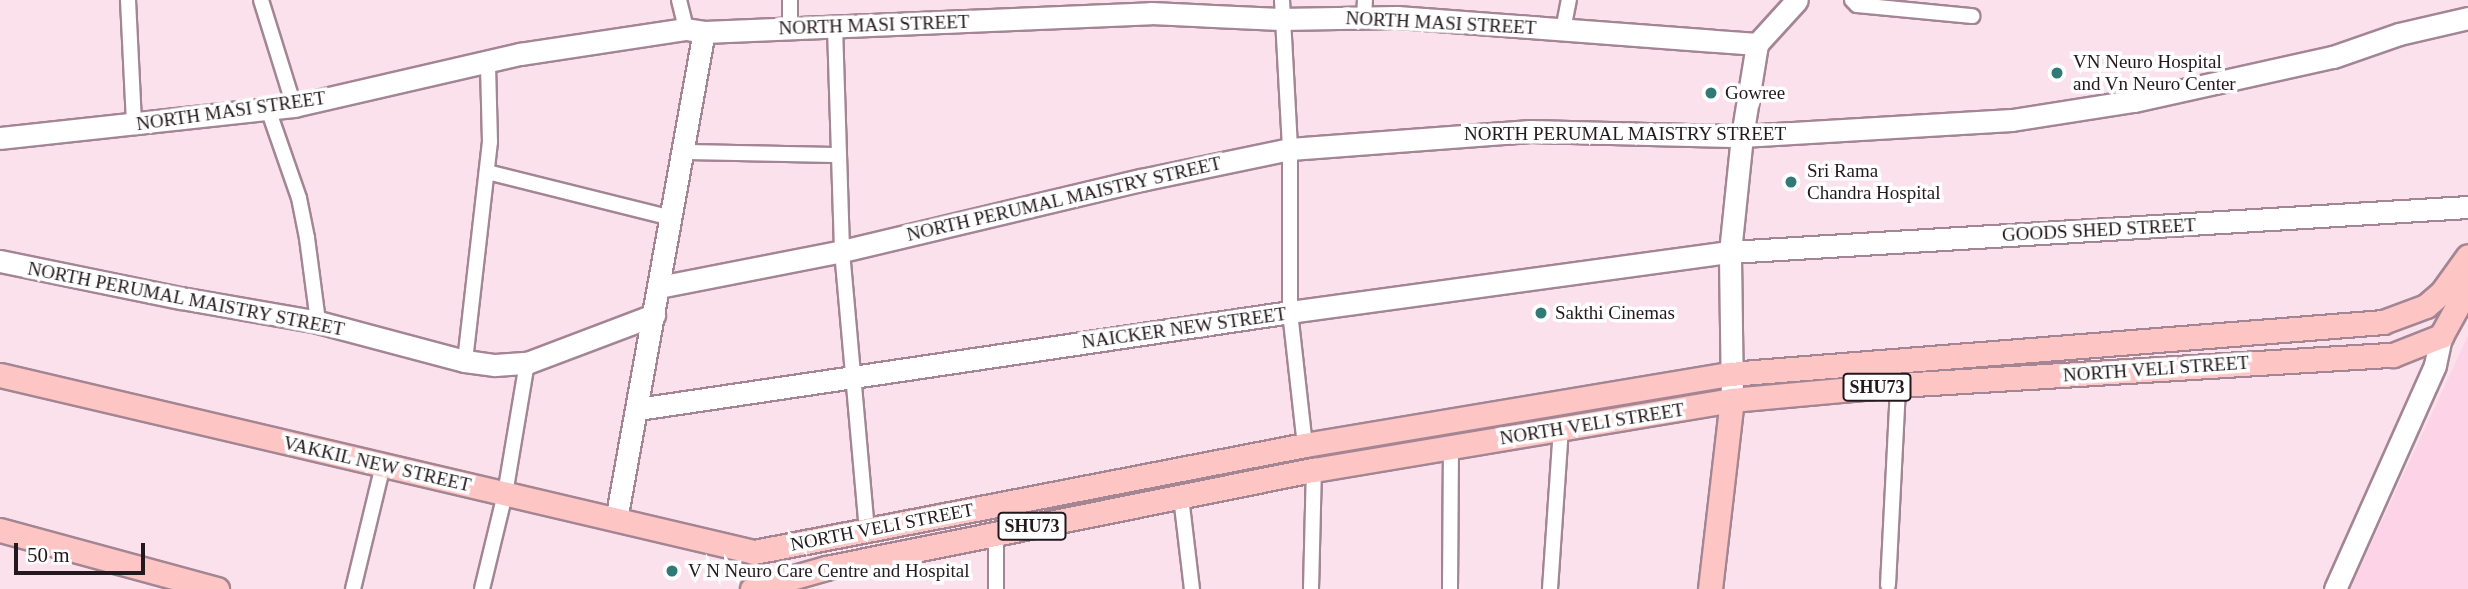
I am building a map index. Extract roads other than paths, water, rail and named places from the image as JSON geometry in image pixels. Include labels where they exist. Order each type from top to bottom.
[{"type":"main road","name":"SHU73","points":[[2383,322],[2408,316],[2426,306],[2442,292],[2468,256]]},
{"type":"main road","points":[[2383,322],[2441,336],[2468,287]]},
{"type":"main road","name":"NORTH VELI STREET","points":[[754,552],[1305,446],[1730,374],[2383,322]]},
{"type":"main road","name":"NORTH VELI STREET","points":[[750,589],[826,568],[1314,470],[1732,400],[1898,385],[2393,355],[2441,336]]},
{"type":"main road","name":"VAKKIL NEW STREET","points":[[0,375],[754,552]]},
{"type":"main road","points":[[1710,589],[1732,400]]},
{"type":"main road","points":[[0,530],[173,584],[217,589]]},
{"type":"main road","points":[[750,589],[756,575],[754,552]]},
{"type":"street","points":[[128,0],[134,124]]},
{"type":"street","points":[[261,0],[294,106]]},
{"type":"street","points":[[616,520],[683,152],[695,31],[679,0]]},
{"type":"street","points":[[790,0],[790,29]]},
{"type":"street","points":[[1563,30],[1569,0]]},
{"type":"street","points":[[1732,400],[1730,252],[1742,136],[1757,44],[1797,0]]},
{"type":"street","points":[[1852,0],[1857,5],[1972,16]]},
{"type":"street","name":"NORTH MASI STREET","points":[[0,138],[294,106],[520,54],[695,31],[835,27],[1106,8],[1151,13],[1364,9],[1563,30],[1757,44]]},
{"type":"street","points":[[1281,9],[1290,149],[1290,312],[1305,446]]},
{"type":"street","name":"NORTH PERUMAL MAISTRY STREET","points":[[659,287],[842,251],[1141,180],[1290,149],[1530,131],[1742,136],[2012,120],[2134,101],[2333,57],[2399,34],[2468,18]]},
{"type":"street","points":[[835,27],[842,251],[851,377],[867,530]]},
{"type":"street","points":[[465,361],[490,142],[488,63]]},
{"type":"street","points":[[268,109],[299,198],[318,322]]},
{"type":"street","points":[[683,152],[839,155]]},
{"type":"street","points":[[487,172],[672,218]]},
{"type":"street","name":"GOODS SHED STREET","points":[[1730,252],[2468,207]]},
{"type":"street","name":"NAICKER NEW STREET","points":[[638,409],[1290,312],[1730,252]]},
{"type":"street","name":"NORTH PERUMAL MAISTRY STREET","points":[[0,261],[181,298],[318,322],[465,361],[495,365],[527,363],[654,315]]},
{"type":"street","points":[[2335,589],[2435,365],[2441,336]]},
{"type":"street","points":[[482,589],[505,494],[527,363]]},
{"type":"street","points":[[1888,585],[1898,385]]},
{"type":"street","points":[[1550,589],[1561,429]]},
{"type":"street","points":[[1450,589],[1451,447]]},
{"type":"street","points":[[353,589],[383,465]]},
{"type":"street","points":[[1311,589],[1314,470]]},
{"type":"street","points":[[1181,497],[1192,589]]},
{"type":"street","points":[[996,534],[996,589]]},
{"type":"place","name":"VN Neuro Hospital and Vn Neuro Center","points":[[2057,73]]},
{"type":"place","name":"Gowree","points":[[1711,93]]},
{"type":"place","name":"Sri Rama Chandra Hospital","points":[[1791,182]]},
{"type":"place","name":"Sakthi Cinemas","points":[[1541,313]]},
{"type":"place","name":"V N Neuro Care Centre and Hospital","points":[[672,571]]}]
